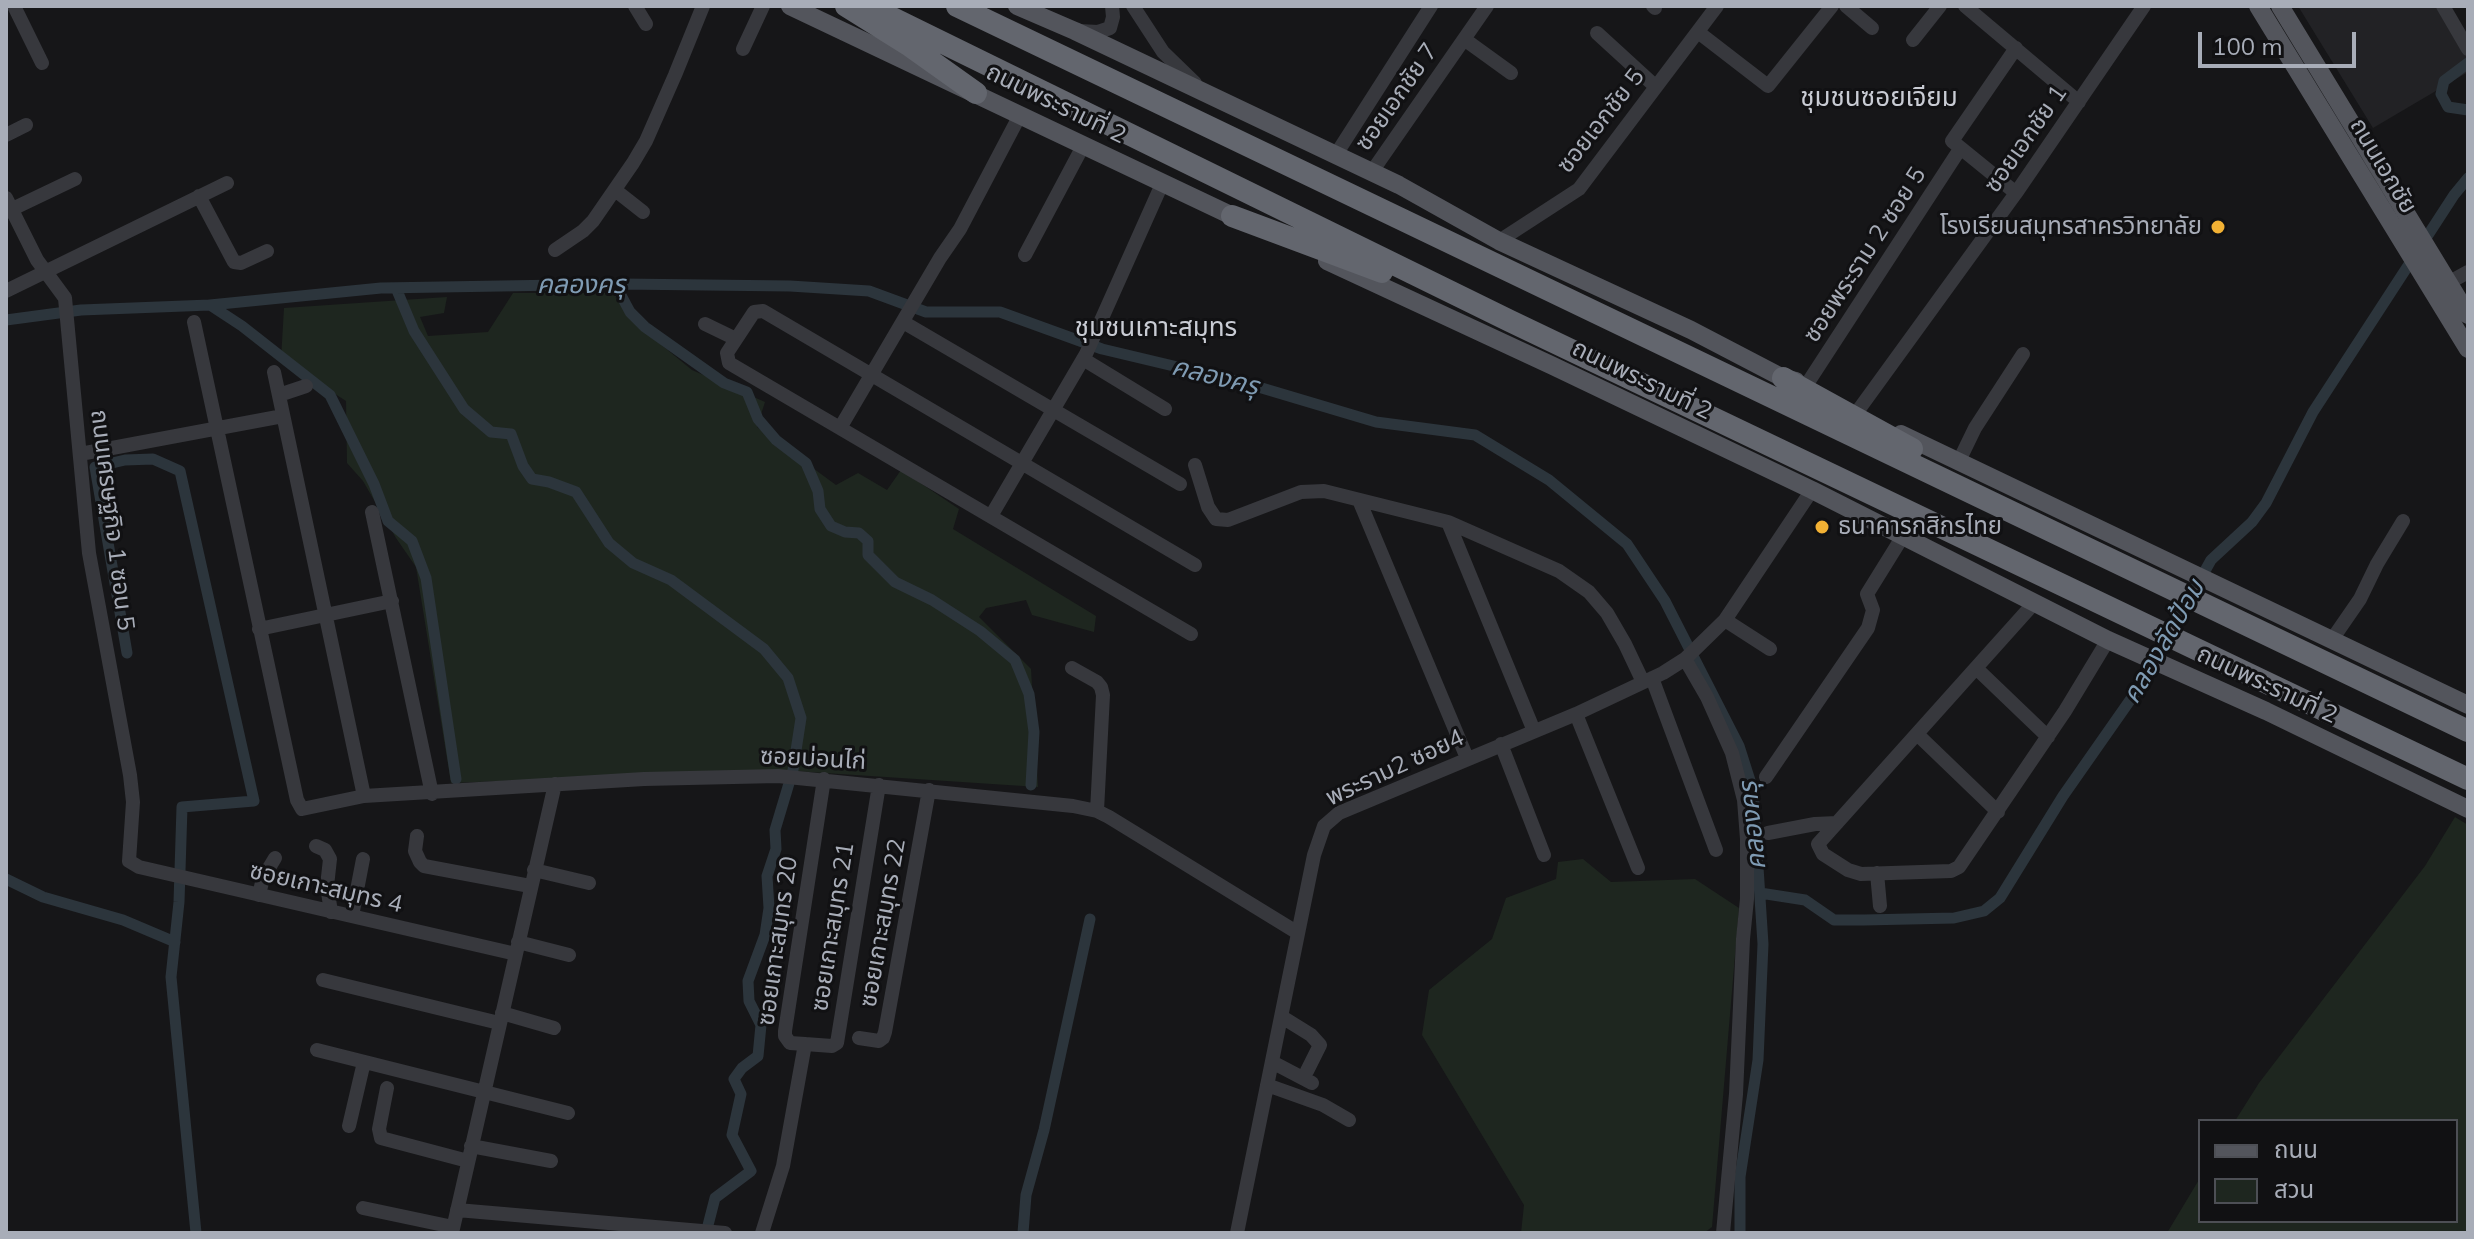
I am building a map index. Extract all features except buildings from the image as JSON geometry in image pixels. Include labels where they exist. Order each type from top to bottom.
[{"type":"highway","points":[[846,6],[976,93]]},
{"type":"highway","name":"ถนนพระรามที่ 2","points":[[868,6],[1510,321],[2468,779]]},
{"type":"highway","name":"ถนนพระรามที่ 2","points":[[957,6],[2177,584],[2206,593],[2468,731]]},
{"type":"highway","points":[[1232,216],[1510,321]]},
{"type":"highway","points":[[1783,378],[2177,584]]},
{"type":"main road","name":"ถนนพระรามที่ 2","points":[[790,6],[1812,490],[2108,640],[2468,809]]},
{"type":"main road","name":"ถนนพระรามที่ 2","points":[[1017,6],[1399,185],[1499,241],[1691,330],[1783,378],[1807,384],[2177,584]]},
{"type":"main road","name":"ถนนเอกชัย","points":[[2258,6],[2424,261],[2468,349]]},
{"type":"main road","name":"ถนนเอกชัย","points":[[2280,6],[2410,239]]},
{"type":"main road","name":"ถนนเอกชัย","points":[[2424,261],[2448,283],[2468,315]]},
{"type":"main road","name":"ถนนพระรามที่ 2","points":[[2206,593],[2331,641],[2468,705]]},
{"type":"street","points":[[14,6],[42,63]]},
{"type":"street","points":[[635,6],[646,24]]},
{"type":"street","points":[[555,250],[583,231],[615,190],[646,141],[703,6]]},
{"type":"street","points":[[743,49],[763,6]]},
{"type":"street","points":[[1075,31],[1098,32],[1110,28],[1112,6]]},
{"type":"street","points":[[1133,6],[1163,52],[1208,94]]},
{"type":"street","points":[[1335,156],[1431,6]]},
{"type":"street","name":"ซอยเอกชัย 7","points":[[1371,173],[1487,6]]},
{"type":"street","name":"ซอยเอกชัย 5","points":[[1499,241],[1579,189],[1717,6]]},
{"type":"street","points":[[1698,32],[1768,86],[1832,6]]},
{"type":"street","points":[[1846,6],[1872,28]]},
{"type":"street","points":[[1913,40],[1940,6]]},
{"type":"street","points":[[1965,6],[2079,102]]},
{"type":"street","name":"ซอยเอกชัย 1","points":[[1857,412],[2016,193],[2144,6]]},
{"type":"street","points":[[2443,6],[2468,48]]},
{"type":"street","points":[[1597,33],[1656,87]]},
{"type":"street","points":[[1464,39],[1511,73]]},
{"type":"street","name":"ซอยพระราม 2 ซอย 5","points":[[1807,384],[1960,149],[1952,141],[1954,137],[2016,48]]},
{"type":"street","points":[[840,428],[960,229],[1020,115]]},
{"type":"street","points":[[6,135],[26,125]]},
{"type":"street","points":[[1025,255],[1083,146]]},
{"type":"street","points":[[1960,149],[2016,193]]},
{"type":"street","points":[[8,207],[75,179]]},
{"type":"street","points":[[6,291],[227,183]]},
{"type":"street","points":[[991,516],[1087,351],[1162,184]]},
{"type":"street","points":[[615,190],[643,212]]},
{"type":"street","points":[[199,196],[234,262],[241,263],[267,251]]},
{"type":"street","name":"ถนนเศรษฐกิจ 1 ซอน 5","points":[[8,207],[37,260],[65,298],[95,592],[130,775],[133,802],[129,861]]},
{"type":"street","points":[[2448,283],[2468,272]]},
{"type":"street","points":[[1191,634],[729,363],[727,353],[754,312],[763,311],[1195,565]]},
{"type":"street","points":[[909,313],[1053,409],[1180,484]]},
{"type":"street","points":[[194,322],[259,629],[392,601]]},
{"type":"street","points":[[705,324],[736,339]]},
{"type":"street","points":[[1087,351],[1165,409]]},
{"type":"street","points":[[1958,463],[1975,428],[2023,354]]},
{"type":"street","points":[[274,372],[364,796]]},
{"type":"street","points":[[279,395],[306,386]]},
{"type":"street","points":[[80,454],[283,416]]},
{"type":"street","points":[[1195,465],[1211,514],[1222,521],[1312,489],[1448,522],[1559,571],[1589,592],[1607,613],[1647,680],[1716,850]]},
{"type":"street","points":[[1770,649],[1725,620],[1812,490]]},
{"type":"street","points":[[1359,500],[1467,758]]},
{"type":"street","points":[[372,512],[432,794]]},
{"type":"street","points":[[2331,641],[2360,599],[2403,521]]},
{"type":"street","points":[[1448,522],[1534,731]]},
{"type":"street","points":[[1766,777],[1868,628],[1873,610],[1867,594],[1903,536]]},
{"type":"street","points":[[2035,602],[1818,844],[1819,850],[1848,870],[1861,874],[1951,871],[1959,867],[2048,737],[2108,640]]},
{"type":"street","name":"พระราม2 ซอย4","points":[[1237,1233],[1316,842],[1324,826],[1339,813],[1576,714],[1647,680],[1687,657],[1725,620]]},
{"type":"street","name":"ซอยบ่อนไก่","points":[[259,629],[297,800],[300,807],[306,809],[364,796],[555,784],[778,776],[1073,806],[1097,811],[1298,933]]},
{"type":"street","points":[[1687,657],[1732,753],[1744,800],[1747,839],[1747,899],[1736,1094],[1723,1233]]},
{"type":"street","points":[[1072,668],[1097,682],[1103,695],[1097,811]]},
{"type":"street","points":[[1976,668],[2048,737]]},
{"type":"street","points":[[1576,714],[1638,868]]},
{"type":"street","points":[[1917,734],[1998,812]]},
{"type":"street","points":[[1501,744],[1544,855]]},
{"type":"street","name":"ซอยเกาะสมุทร 20","points":[[762,1233],[783,1166],[805,1044],[790,1043],[785,1031],[824,779]]},
{"type":"street","points":[[363,1208],[452,1230],[555,784]]},
{"type":"street","name":"ซอยเกาะสมุทร 21","points":[[805,1044],[832,1046],[837,1043],[879,785]]},
{"type":"street","name":"ซอยเกาะสมุทร 22","points":[[859,1038],[879,1041],[885,1032],[929,790]]},
{"type":"street","points":[[1768,833],[1837,823]]},
{"type":"street","points":[[417,836],[415,851],[424,866],[530,886]]},
{"type":"street","points":[[316,846],[325,850],[330,859],[327,886],[331,912]]},
{"type":"street","points":[[259,895],[263,878],[275,858]]},
{"type":"street","points":[[352,916],[363,859]]},
{"type":"street","name":"ซอยเกาะสมุทร 4","points":[[129,861],[139,867],[331,912],[569,955]]},
{"type":"street","points":[[534,870],[589,883]]},
{"type":"street","points":[[1877,873],[1880,906]]},
{"type":"street","points":[[323,980],[554,1028]]},
{"type":"street","points":[[1272,1062],[1309,1077],[1320,1045],[1311,1035],[1282,1017]]},
{"type":"street","points":[[317,1050],[568,1113]]},
{"type":"street","points":[[349,1126],[364,1062]]},
{"type":"street","points":[[1267,1085],[1323,1105],[1349,1120]]},
{"type":"street","points":[[387,1088],[379,1129],[381,1138],[470,1154],[551,1161]]},
{"type":"street","points":[[457,1210],[721,1232]]},
{"type":"shaded area","points":[[2298,6],[2442,6],[2468,49],[2468,72],[2373,128]]},
{"type":"green space","points":[[513,293],[613,293],[631,320],[692,370],[765,402],[757,427],[836,485],[858,473],[887,490],[901,470],[959,509],[953,529],[1096,616],[1094,632],[1032,615],[1026,600],[986,608],[979,617],[1031,669],[1038,787],[779,770],[451,783],[416,567],[363,481],[347,463],[346,401],[281,359],[284,308],[447,297],[444,313],[420,317],[428,336],[488,332]]},
{"type":"green space","points":[[2455,817],[2468,825],[2468,1233],[2167,1233],[2198,1181],[2198,1223],[2458,1223],[2458,1119],[2236,1119],[2259,1083],[2425,866]]},
{"type":"green space","points":[[1583,859],[1611,882],[1695,879],[1739,908],[1712,1227],[1704,1233],[1521,1233],[1524,1205],[1422,1035],[1429,990],[1492,939],[1506,898],[1556,879],[1558,862]]},
{"type":"waterway","name":"คลองลัดป้อม","points":[[2468,63],[2444,81],[2441,94],[2448,107],[2468,110]]},
{"type":"waterway","name":"คลองลัดป้อม","points":[[1760,893],[1805,900],[1834,920],[1954,918],[1984,911],[2000,898],[2063,796],[2147,676],[2211,560],[2252,522],[2266,503],[2313,412],[2468,178]]},
{"type":"waterway","points":[[615,284],[630,312],[645,327],[724,383],[747,392],[758,419],[776,440],[806,463],[818,491],[820,509],[831,526],[845,532],[859,533],[868,541],[868,555],[895,582],[932,600],[980,631],[1015,660],[1029,694],[1034,732],[1031,785]]},
{"type":"waterway","name":"คลองครุ","points":[[6,320],[81,310],[210,305],[381,288],[621,284],[790,286],[869,291],[926,312],[1000,312],[1102,349],[1245,383],[1376,422],[1475,435],[1549,480],[1627,544],[1665,601],[1739,746],[1753,790],[1763,944],[1758,1060],[1740,1177],[1740,1233]]},
{"type":"waterway","points":[[396,288],[414,331],[464,409],[491,432],[511,434],[523,466],[532,479],[576,492],[609,543],[633,563],[671,580],[764,649],[788,678],[801,718],[793,770],[775,830],[776,849],[767,876],[769,908],[765,935],[748,981],[749,1001],[761,1025],[758,1056],[742,1068],[734,1079],[741,1094],[732,1135],[751,1171],[715,1198],[706,1233]]},
{"type":"waterway","points":[[210,305],[330,395],[374,484],[388,521],[412,541],[426,578],[456,779]]},
{"type":"waterway","points":[[127,653],[95,467],[125,460],[153,459],[180,471],[254,801],[182,807],[179,902],[171,977],[196,1233]]},
{"type":"waterway","points":[[6,879],[43,897],[123,920],[175,942]]},
{"type":"waterway","points":[[1023,1233],[1026,1195],[1044,1130],[1090,919]]},
{"type":"place","name":"โรงเรียนสมุทรสาครวิทยาลัย","points":[[2218,227]]},
{"type":"place","name":"ธนาคารกสิกรไทย","points":[[1822,527]]},
{"type":"district","name":"ชุมชนซอยเจียม","points":[[1879,98]]},
{"type":"district","name":"ชุมชนเกาะสมุทร","points":[[1156,328]]}]
